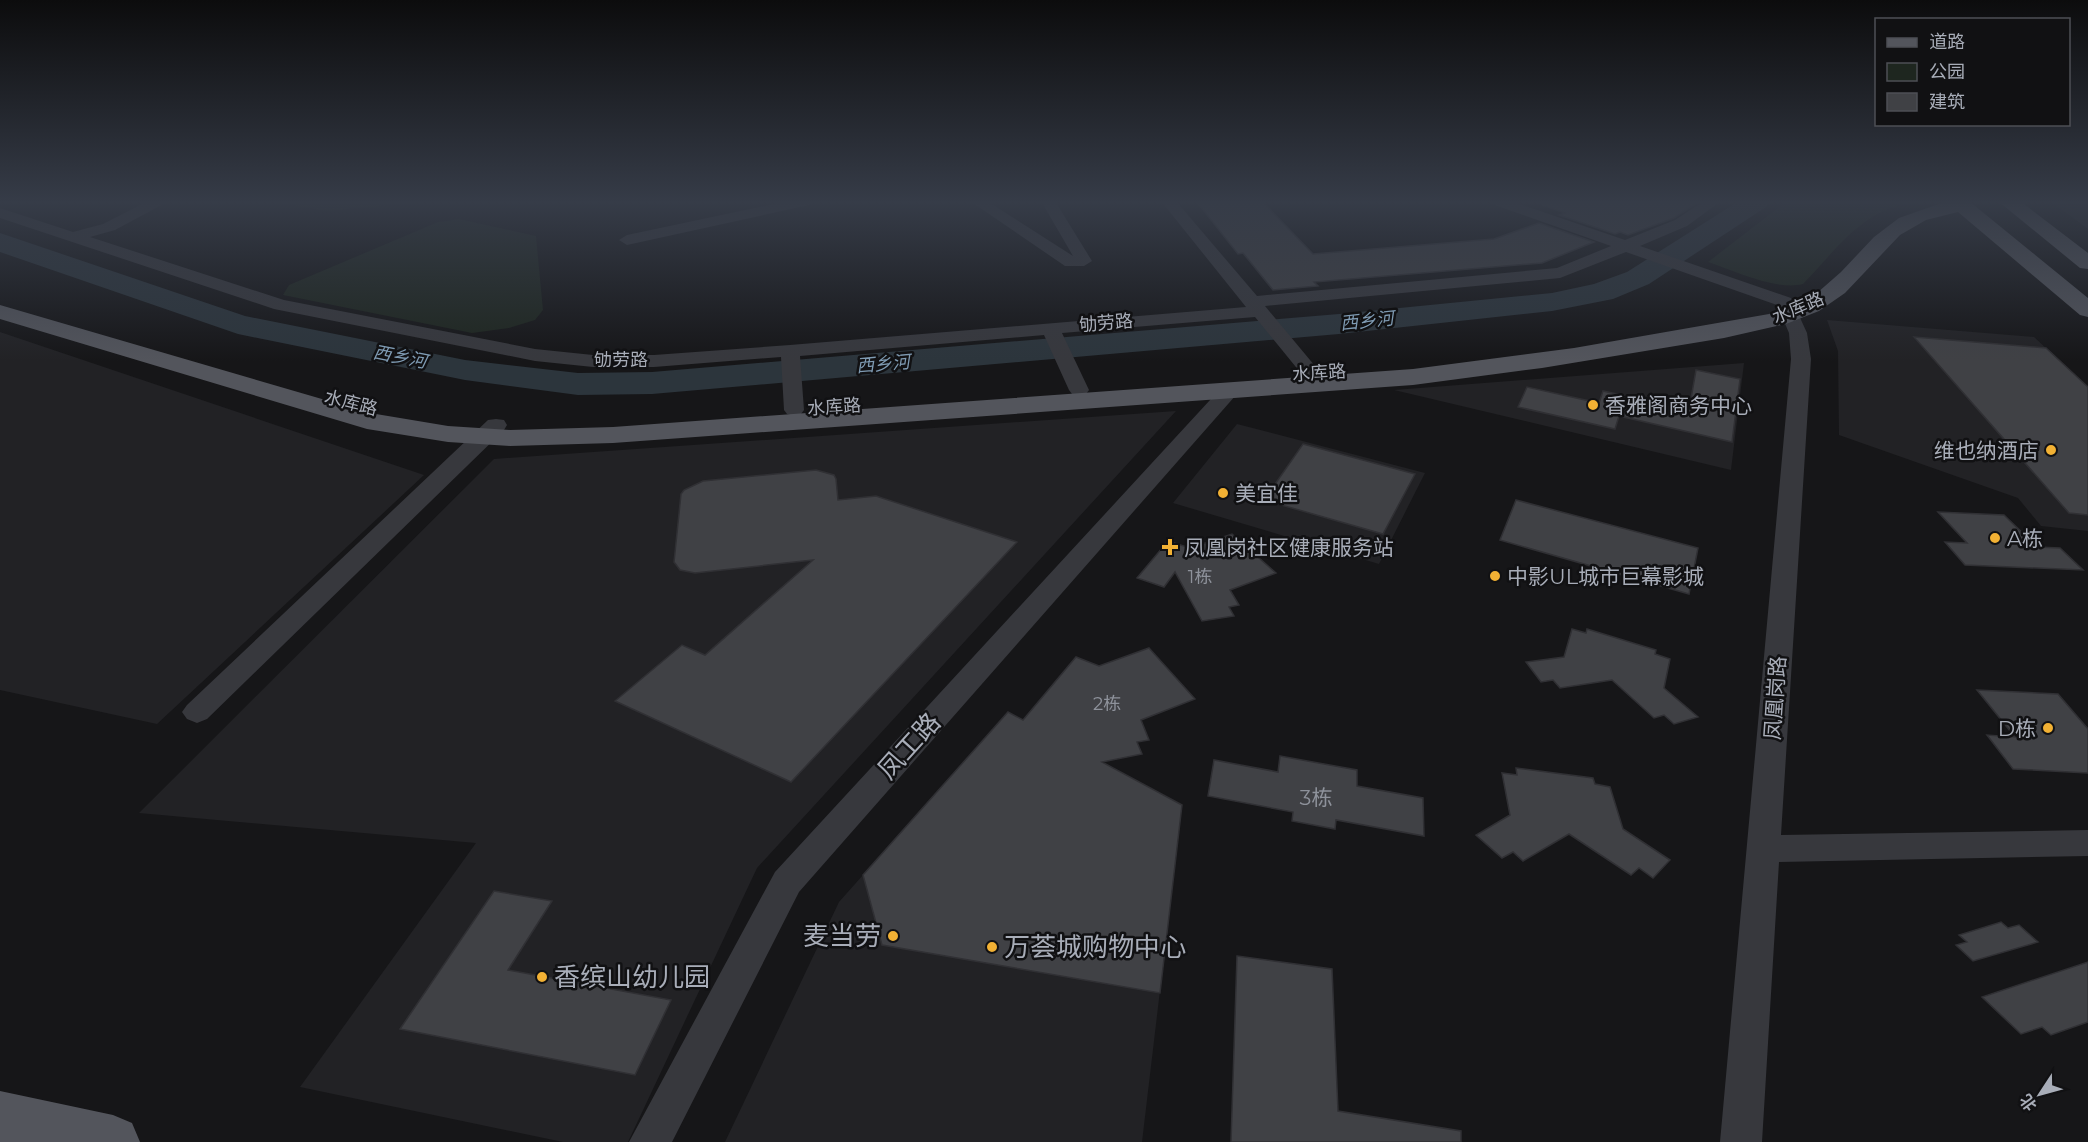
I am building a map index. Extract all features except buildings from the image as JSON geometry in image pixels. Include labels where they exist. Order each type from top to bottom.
[{"type":"main road","name":"水库路","points":[[0,297],[344,403],[491,431],[597,424],[793,400],[1075,381],[1424,376],[1524,364],[1727,329],[1787,308],[1810,307],[1835,292],[1870,254]]},
{"type":"main road","points":[[2021,254],[2088,310]]},
{"type":"main road","name":"水库路","points":[[0,312],[367,421],[408,429],[613,435],[1229,391],[1315,379]]},
{"type":"main road","points":[[10,1127],[113,1142]]},
{"type":"street","name":"劬劳路","points":[[125,254],[280,305],[535,355],[593,361],[791,357],[1051,330],[1560,273],[1606,254]]},
{"type":"street","points":[[1059,254],[1071,262],[1084,261],[1080,254]]},
{"type":"street","points":[[1212,254],[1315,379]]},
{"type":"street","points":[[1649,254],[1741,287],[1787,308]]},
{"type":"street","name":"凤凰岗路","points":[[1741,1142],[1801,359],[1798,333],[1787,308]]},
{"type":"street","points":[[1051,330],[1075,381]]},
{"type":"street","points":[[791,357],[793,400]]},
{"type":"street","name":"凤工路","points":[[650,1142],[787,882],[1229,391]]},
{"type":"street","points":[[197,712],[491,431]]},
{"type":"street","points":[[1764,849],[2088,843]]},
{"type":"shaded area","points":[[1827,320],[2034,337],[2088,387],[2088,531],[2041,526],[2018,498],[1839,435],[1838,351]]},
{"type":"shaded area","points":[[0,332],[424,475],[157,724],[0,690]]},
{"type":"shaded area","points":[[1744,363],[1731,470],[1394,390]]},
{"type":"shaded area","points":[[1176,411],[757,868],[628,1142],[563,1142],[300,1087],[476,843],[139,813],[494,459]]},
{"type":"shaded area","points":[[1237,424],[1425,473],[1379,564],[1173,503]]},
{"type":"shaded area","name":"万荟城购物中心","points":[[1008,712],[1182,805],[1142,1142],[725,1142],[839,902]]},
{"type":"green space","points":[[362,254],[538,254],[543,310],[535,320],[509,328],[472,333],[283,295],[289,285]]},
{"type":"green space","points":[[1718,254],[1831,254],[1803,284],[1792,285],[1768,282],[1708,262]]},
{"type":"waterway","name":"西乡河","points":[[36,254],[238,324],[465,370],[578,384],[652,383],[1339,324],[1552,302],[1602,292],[1638,278],[1675,254]]},
{"type":"place","name":"香雅阁商务中心","points":[[1593,405]]},
{"type":"place","name":"维也纳酒店","points":[[2051,450]]},
{"type":"place","name":"美宜佳","points":[[1223,493]]},
{"type":"place","name":"A栋","points":[[1995,538]]},
{"type":"place","name":"凤凰岗社区健康服务站","points":[[1170,547]]},
{"type":"place","name":"中影UL城市巨幕影城","points":[[1495,576]]},
{"type":"place","name":"D栋","points":[[2048,728]]},
{"type":"place","name":"麦当劳","points":[[893,936]]},
{"type":"place","name":"万荟城购物中心","points":[[992,947]]},
{"type":"place","name":"香缤山幼儿园","points":[[542,977]]}]
